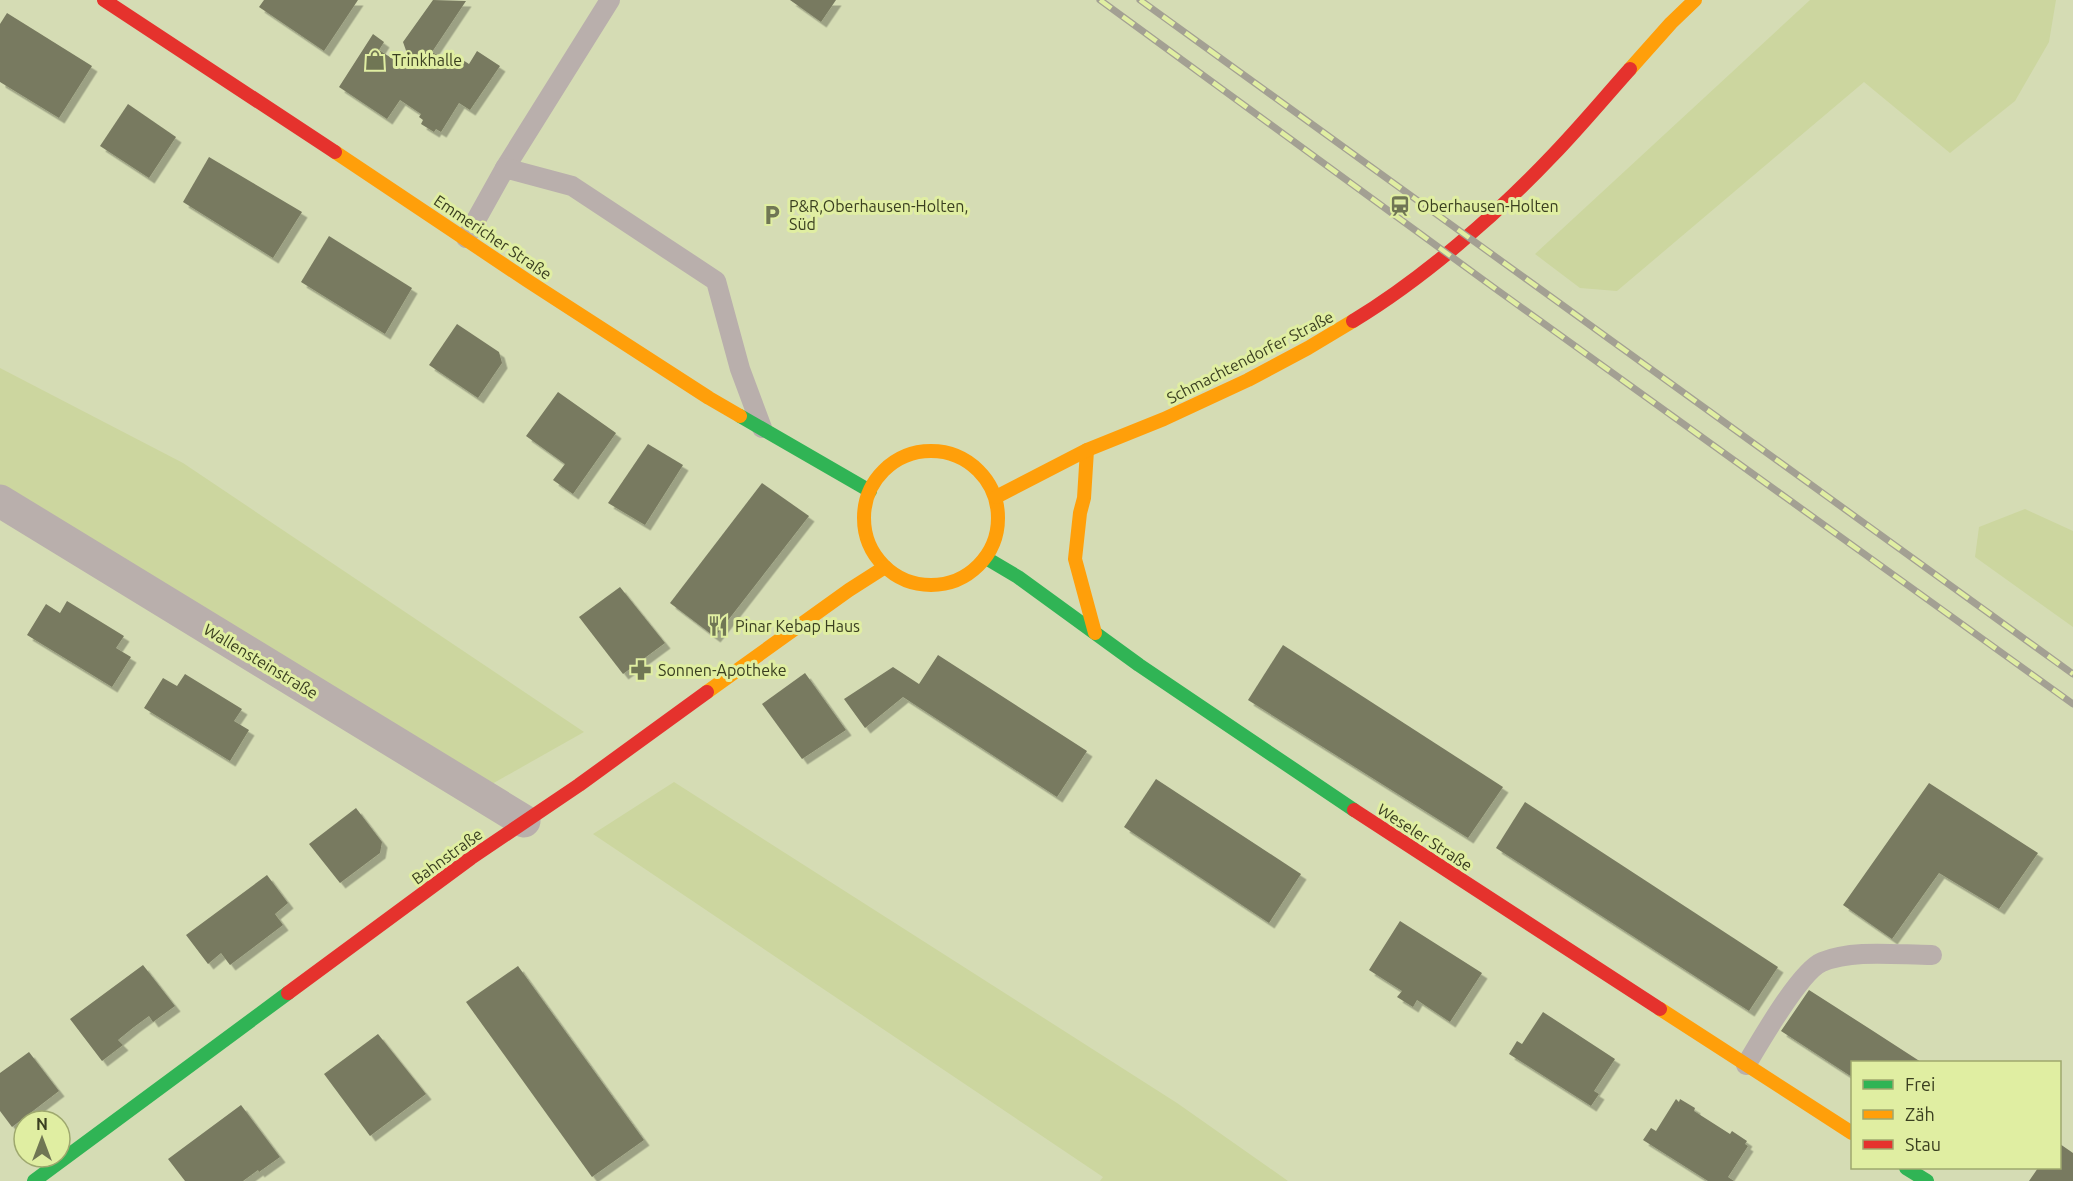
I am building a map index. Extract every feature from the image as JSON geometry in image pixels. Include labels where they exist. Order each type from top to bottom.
[{"type":"main road","name":"Emmericher Straße","points":[[104,0],[528,281],[699,391],[870,491]]},
{"type":"main road","name":"Schmachtendorfer Straße","points":[[996,497],[1087,450],[1164,420],[1248,380],[1308,348],[1382,303],[1454,247],[1507,200],[1553,155],[1671,23],[1695,0]]},
{"type":"main road","points":[[1087,450],[1084,498],[1075,559],[1095,633]]},
{"type":"main road","points":[[944,451],[965,459],[984,477],[996,497],[999,510],[998,532],[991,550],[969,574],[948,582],[936,584],[905,579],[879,561],[866,537],[864,507],[870,491],[884,471],[898,459],[914,453],[944,451]]},
{"type":"main road","name":"Weseler Straße","points":[[986,558],[1017,577],[1139,665],[1359,813],[1851,1132]]},
{"type":"main road","name":"Bahnstraße","points":[[34,1181],[273,1003],[524,821],[579,785],[849,590],[885,567]]},
{"type":"main road","points":[[1909,1169],[1927,1181]]},
{"type":"street","name":"Wallensteinstraße","points":[[0,501],[524,821]]},
{"type":"lane","points":[[466,238],[505,168],[610,0]]},
{"type":"lane","points":[[505,168],[572,186],[716,282],[740,369],[762,428]]},
{"type":"lane","points":[[1746,1065],[1803,979],[1820,962],[1847,956],[1932,955]]},
{"type":"green space","points":[[1810,0],[2056,0],[2049,42],[2015,101],[1950,153],[1864,82],[1617,291],[1580,288],[1535,254]]},
{"type":"green space","points":[[0,368],[183,463],[584,732],[483,789],[0,485]]},
{"type":"green space","points":[[2025,509],[2073,531],[2073,627],[1975,557],[1979,527]]},
{"type":"green space","points":[[674,782],[1177,1103],[1288,1181],[1100,1181],[1103,1177],[593,834]]},
{"type":"building","points":[[264,0],[358,0],[324,51],[259,7]]},
{"type":"building","points":[[433,0],[466,1],[432,52],[444,59],[449,51],[469,64],[477,51],[500,66],[470,110],[459,103],[441,132],[436,129],[434,132],[421,124],[423,120],[419,117],[421,114],[400,100],[387,119],[339,87],[373,34],[384,42],[379,50],[396,61],[409,59],[403,42]]},
{"type":"building","points":[[790,0],[836,0],[821,22]]},
{"type":"building","points":[[7,13],[92,66],[59,118],[0,82],[0,24]]},
{"type":"building","points":[[128,104],[176,137],[149,178],[100,146]]},
{"type":"building","points":[[209,157],[302,212],[273,258],[183,202]]},
{"type":"building","points":[[329,236],[412,288],[385,334],[301,282]]},
{"type":"building","points":[[457,324],[499,352],[502,363],[478,398],[429,365]]},
{"type":"building","points":[[558,392],[616,433],[573,494],[553,480],[565,464],[526,436]]},
{"type":"building","points":[[648,444],[683,465],[645,525],[608,503]]},
{"type":"building","points":[[762,483],[809,516],[715,637],[670,603]]},
{"type":"building","points":[[620,587],[665,643],[623,674],[579,617]]},
{"type":"building","points":[[67,601],[124,636],[116,648],[131,657],[112,687],[27,635],[46,604],[60,613]]},
{"type":"building","points":[[1283,645],[1503,787],[1468,838],[1248,700]]},
{"type":"building","points":[[938,655],[1087,751],[1057,797],[903,697],[865,728],[844,699],[893,667],[919,684]]},
{"type":"building","points":[[805,673],[846,730],[802,759],[762,704]]},
{"type":"building","points":[[185,674],[242,709],[234,721],[249,730],[230,761],[144,708],[163,678],[177,686]]},
{"type":"building","points":[[1156,779],[1301,874],[1269,923],[1124,827]]},
{"type":"building","points":[[1929,783],[2038,853],[1999,909],[1939,873],[1892,939],[1843,905]]},
{"type":"building","points":[[1525,802],[1778,967],[1749,1011],[1496,848]]},
{"type":"building","points":[[356,808],[382,842],[380,853],[340,883],[309,844]]},
{"type":"building","points":[[267,875],[288,903],[275,914],[283,925],[230,965],[221,953],[208,964],[186,935]]},
{"type":"building","points":[[1400,921],[1482,973],[1450,1022],[1417,1000],[1413,1007],[1397,997],[1402,991],[1369,970]]},
{"type":"building","points":[[143,965],[175,1006],[153,1022],[149,1016],[134,1027],[118,1040],[123,1045],[102,1061],[70,1019]]},
{"type":"building","points":[[518,966],[644,1140],[592,1177],[466,1002]]},
{"type":"building","points":[[1809,990],[1919,1061],[1851,1061],[1851,1076],[1781,1031]]},
{"type":"building","points":[[1543,1012],[1615,1059],[1594,1091],[1599,1094],[1591,1106],[1509,1054],[1517,1041],[1522,1044]]},
{"type":"building","points":[[378,1034],[426,1094],[370,1136],[324,1074]]},
{"type":"building","points":[[29,1052],[59,1091],[36,1109],[12,1109],[12,1127],[0,1111],[0,1073]]},
{"type":"building","points":[[1676,1099],[1695,1108],[1694,1111],[1730,1134],[1732,1131],[1747,1141],[1745,1144],[1748,1146],[1728,1177],[1734,1181],[1708,1181],[1643,1140],[1651,1128],[1656,1131]]},
{"type":"building","points":[[241,1105],[280,1157],[243,1181],[185,1181],[168,1159]]},
{"type":"building","points":[[2061,1145],[2073,1153],[2073,1181],[2029,1181],[2037,1169],[2061,1169]]},
{"type":"railway","points":[[1100,0],[1493,287],[2073,704]]},
{"type":"railway","points":[[1140,0],[2073,674]]},
{"type":"traffic: fast","points":[[740,416],[870,491]]},
{"type":"traffic: fast","points":[[986,558],[1018,577],[1139,665],[1354,810]]},
{"type":"traffic: fast","points":[[34,1181],[288,993]]},
{"type":"traffic: fast","points":[[1908,1169],[1927,1181]]},
{"type":"traffic: slow","points":[[1630,69],[1695,0]]},
{"type":"traffic: slow","points":[[335,152],[528,281],[740,416]]},
{"type":"traffic: slow","points":[[996,497],[1087,450],[1164,419],[1248,380],[1353,321]]},
{"type":"traffic: slow","points":[[1087,450],[1084,498],[1075,559],[1095,633]]},
{"type":"traffic: slow","points":[[931,451],[957,456],[979,470],[993,492],[998,518],[993,544],[979,566],[957,580],[931,585],[905,580],[883,566],[869,544],[864,518],[869,492],[883,470],[905,456],[931,451]]},
{"type":"traffic: slow","points":[[707,692],[849,590],[885,567]]},
{"type":"traffic: slow","points":[[1660,1009],[1851,1132]]},
{"type":"traffic: jam","points":[[104,0],[335,152]]},
{"type":"traffic: jam","points":[[1353,321],[1433,265],[1484,222],[1553,155],[1630,69]]},
{"type":"traffic: jam","points":[[288,993],[471,858],[579,785],[707,692]]},
{"type":"traffic: jam","points":[[1354,810],[1660,1009]]},
{"type":"place","name":"Trinkhalle","points":[[375,60]]},
{"type":"place","name":"Oberhausen-Holten","points":[[1400,206]]},
{"type":"place","name":"P&R,Oberhausen-Holten, Süd","points":[[772,215]]},
{"type":"place","name":"Pinar Kebap Haus","points":[[718,626]]},
{"type":"place","name":"Sonnen-Apotheke","points":[[641,670]]}]
